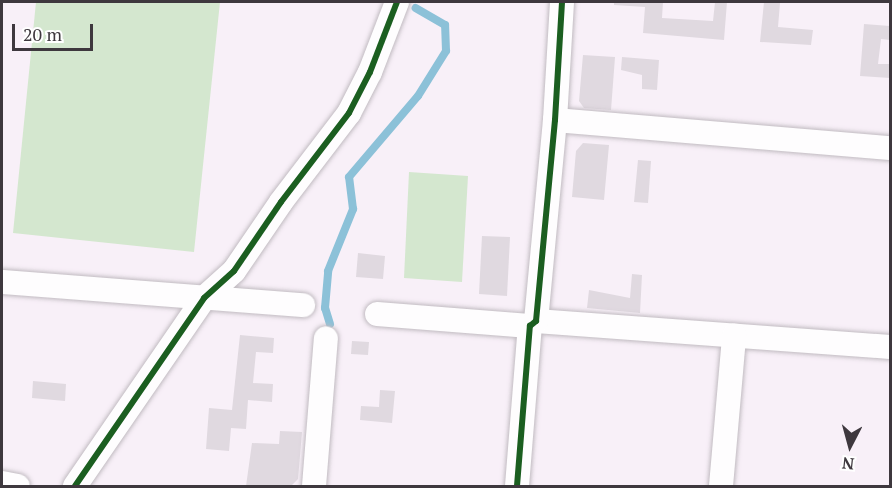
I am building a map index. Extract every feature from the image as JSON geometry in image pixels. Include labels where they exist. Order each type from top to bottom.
[{"type":"street","points":[[81,485],[204,298],[234,271],[349,113],[370,72],[397,2]]},
{"type":"street","points":[[517,486],[555,120],[562,2]]},
{"type":"street","points":[[555,120],[891,148]]},
{"type":"street","points":[[2,282],[303,305]]},
{"type":"street","points":[[377,314],[891,347]]},
{"type":"street","points":[[721,486],[734,336]]},
{"type":"street","points":[[314,486],[326,338]]},
{"type":"street","points":[[2,483],[18,486]]},
{"type":"green space","points":[[36,2],[220,2],[194,252],[13,233]]},
{"type":"green space","points":[[409,172],[468,176],[462,282],[404,278]]},
{"type":"building","points":[[614,2],[663,2],[662,18],[713,21],[715,2],[727,2],[724,40],[643,33],[645,7],[614,5]]},
{"type":"building","points":[[764,2],[780,3],[778,27],[813,30],[811,45],[760,42]]},
{"type":"building","points":[[864,24],[890,26],[890,40],[881,39],[878,64],[890,64],[890,78],[860,76]]},
{"type":"building","points":[[583,55],[615,57],[611,110],[584,108],[579,101]]},
{"type":"building","points":[[622,57],[659,60],[657,90],[642,89],[642,75],[621,70]]},
{"type":"building","points":[[583,143],[609,145],[604,200],[572,197],[576,151]]},
{"type":"building","points":[[638,160],[651,161],[648,203],[634,202]]},
{"type":"building","points":[[482,236],[510,237],[507,296],[479,294]]},
{"type":"building","points":[[358,253],[385,256],[383,279],[356,277]]},
{"type":"building","points":[[632,274],[642,275],[640,313],[587,308],[589,290],[630,298]]},
{"type":"building","points":[[240,335],[274,338],[273,353],[256,352],[253,383],[273,384],[272,402],[248,400],[246,429],[231,428],[229,451],[206,449],[209,408],[232,410]]},
{"type":"building","points":[[352,341],[369,342],[368,355],[351,354]]},
{"type":"building","points":[[33,381],[66,384],[65,401],[32,398]]},
{"type":"building","points":[[380,390],[395,391],[392,423],[360,420],[361,406],[379,407]]},
{"type":"building","points":[[280,431],[302,432],[298,479],[291,486],[246,486],[252,443],[279,444]]},
{"type":"waterway","points":[[330,324],[325,308],[328,271],[353,209],[349,177],[418,96],[446,51],[445,25],[415,8]]},
{"type":"cycle path","points":[[75,486],[204,298],[234,271],[281,202],[349,113],[370,72],[397,2]]},
{"type":"cycle path","points":[[517,486],[530,326],[536,321],[555,120],[562,2]]}]
